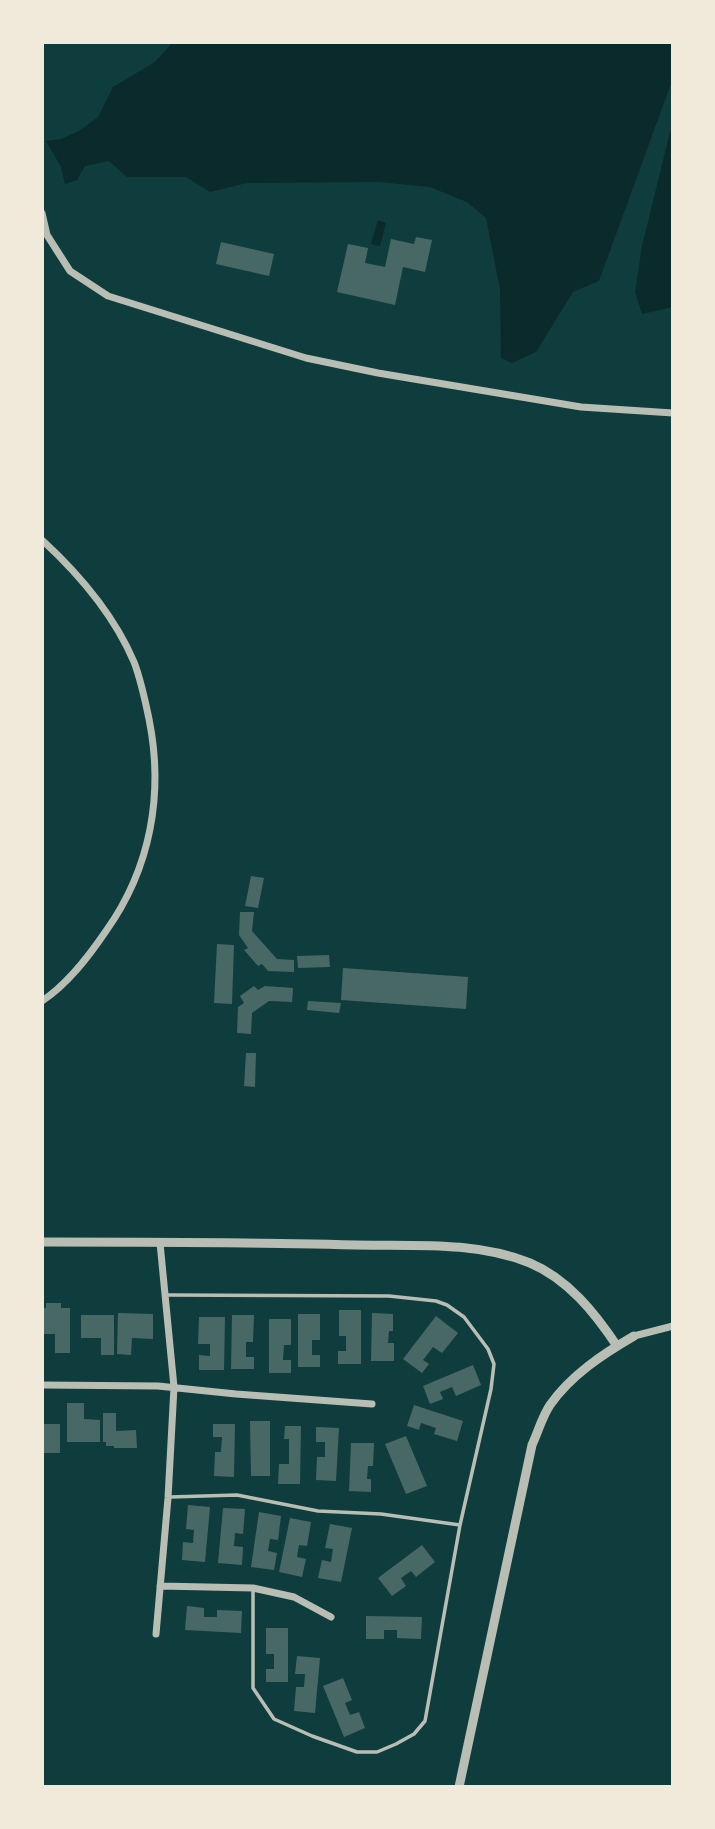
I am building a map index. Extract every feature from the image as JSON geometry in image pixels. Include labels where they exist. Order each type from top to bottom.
[{"type":"street","points":[[42,213],[47,236],[70,271],[108,296],[306,358],[378,373],[581,407],[673,413]]},
{"type":"street","points":[[42,540],[68,564],[107,613],[134,662],[155,747],[156,789],[150,838],[139,870],[117,916],[89,955],[42,1001]]},
{"type":"street","points":[[42,1242],[447,1247],[490,1252],[530,1264],[566,1284],[596,1314],[617,1346]]},
{"type":"street","points":[[156,1634],[174,1387],[160,1243]]},
{"type":"street","points":[[459,1787],[532,1445],[549,1406],[588,1365],[634,1335],[673,1326]]},
{"type":"street","points":[[42,1385],[174,1387],[372,1404]]},
{"type":"street","points":[[160,1586],[253,1588],[294,1597],[331,1617]]},
{"type":"lane","points":[[166,1295],[389,1296],[436,1301],[447,1304],[464,1317],[488,1349],[494,1364],[491,1389],[460,1525],[425,1721],[414,1734],[377,1752],[357,1752],[312,1737],[274,1719],[253,1688],[253,1588]]},
{"type":"lane","points":[[168,1498],[237,1495],[318,1511],[381,1514],[460,1525]]},
{"type":"water","points":[[173,42],[673,42],[673,78],[599,281],[573,292],[536,352],[512,363],[501,358],[500,289],[486,218],[467,202],[430,187],[379,182],[247,183],[210,192],[186,177],[127,177],[109,161],[85,166],[77,180],[65,184],[61,167],[46,141],[61,139],[79,131],[98,117],[113,87],[155,62]]},
{"type":"water","points":[[673,120],[673,307],[642,314],[635,292],[642,246]]},
{"type":"water","points":[[378,220],[386,223],[380,246],[371,244]]},
{"type":"building","points":[[416,237],[432,240],[425,272],[403,267],[395,305],[337,292],[348,244],[368,248],[365,263],[385,267],[391,239],[414,244]]},
{"type":"building","points":[[221,242],[274,254],[269,276],[216,264]]},
{"type":"building","points":[[251,876],[264,878],[258,908],[245,906]]},
{"type":"building","points":[[240,912],[254,912],[252,931],[277,959],[294,960],[294,972],[268,971],[262,964],[258,966],[244,950],[248,948],[239,935]]},
{"type":"building","points":[[217,944],[234,945],[232,1004],[214,1003]]},
{"type":"building","points":[[329,955],[330,967],[298,968],[297,956]]},
{"type":"building","points":[[343,968],[468,977],[466,1009],[341,1000]]},
{"type":"building","points":[[254,986],[258,990],[265,986],[293,988],[292,1002],[269,1001],[252,1013],[251,1034],[237,1033],[238,1007],[244,1003],[240,996]]},
{"type":"building","points":[[308,1001],[341,1003],[339,1013],[307,1010]]},
{"type":"building","points":[[246,1053],[256,1053],[255,1087],[244,1086]]},
{"type":"building","points":[[46,1303],[61,1303],[61,1308],[70,1308],[70,1353],[55,1353],[55,1334],[42,1334],[42,1308],[46,1308]]},
{"type":"building","points":[[339,1310],[361,1310],[361,1364],[338,1364],[338,1351],[346,1351],[346,1336],[339,1336]]},
{"type":"building","points":[[118,1313],[153,1314],[153,1339],[132,1338],[131,1355],[117,1354]]},
{"type":"building","points":[[372,1313],[393,1314],[393,1331],[389,1331],[388,1343],[394,1343],[394,1361],[371,1361]]},
{"type":"building","points":[[298,1314],[320,1314],[320,1340],[312,1340],[312,1355],[320,1355],[320,1367],[298,1367]]},
{"type":"building","points":[[81,1315],[114,1315],[114,1355],[101,1355],[101,1338],[81,1338]]},
{"type":"building","points":[[232,1315],[254,1315],[253,1342],[246,1342],[246,1357],[254,1357],[254,1369],[231,1369]]},
{"type":"building","points":[[436,1316],[458,1333],[442,1353],[433,1347],[423,1360],[429,1364],[422,1373],[403,1359]]},
{"type":"building","points":[[199,1317],[225,1317],[224,1370],[199,1370],[199,1355],[210,1356],[210,1344],[198,1344]]},
{"type":"building","points":[[269,1319],[291,1319],[291,1345],[284,1345],[283,1360],[291,1360],[291,1373],[269,1373]]},
{"type":"building","points":[[473,1365],[481,1385],[456,1396],[452,1387],[440,1392],[443,1399],[430,1404],[423,1386]]},
{"type":"building","points":[[67,1403],[84,1403],[84,1419],[100,1420],[100,1442],[67,1442]]},
{"type":"building","points":[[414,1405],[463,1421],[457,1441],[434,1434],[436,1428],[421,1423],[419,1430],[407,1426]]},
{"type":"building","points":[[103,1413],[116,1413],[116,1431],[136,1430],[137,1448],[106,1446],[106,1442],[103,1442]]},
{"type":"building","points":[[250,1421],[270,1421],[270,1476],[251,1476]]},
{"type":"building","points":[[42,1424],[60,1424],[60,1453],[42,1453]]},
{"type":"building","points":[[213,1424],[235,1424],[234,1477],[214,1476],[215,1452],[221,1452],[222,1437],[213,1437]]},
{"type":"building","points":[[285,1426],[301,1426],[300,1484],[278,1484],[279,1464],[289,1464],[289,1439],[284,1439]]},
{"type":"building","points":[[316,1427],[339,1428],[336,1481],[316,1480],[317,1457],[325,1457],[325,1442],[316,1442]]},
{"type":"building","points":[[406,1436],[427,1486],[406,1494],[385,1444]]},
{"type":"building","points":[[351,1443],[374,1443],[373,1466],[368,1466],[367,1479],[371,1479],[371,1492],[349,1491]]},
{"type":"building","points":[[188,1505],[210,1507],[205,1562],[182,1560],[183,1542],[193,1543],[194,1530],[186,1529]]},
{"type":"building","points":[[223,1508],[245,1509],[243,1534],[235,1533],[234,1546],[243,1547],[242,1565],[218,1563]]},
{"type":"building","points":[[259,1512],[281,1516],[278,1540],[270,1539],[268,1551],[277,1553],[274,1570],[251,1567]]},
{"type":"building","points":[[290,1518],[311,1522],[307,1546],[299,1545],[297,1557],[306,1559],[302,1577],[279,1572]]},
{"type":"building","points":[[330,1524],[352,1528],[341,1582],[318,1578],[322,1560],[331,1562],[333,1549],[325,1548]]},
{"type":"building","points":[[422,1545],[435,1562],[416,1577],[411,1571],[401,1578],[406,1586],[392,1596],[378,1578]]},
{"type":"building","points":[[187,1606],[204,1608],[204,1617],[217,1617],[217,1610],[242,1611],[241,1633],[185,1630]]},
{"type":"building","points":[[366,1616],[422,1617],[421,1639],[397,1638],[397,1630],[384,1630],[384,1639],[366,1639]]},
{"type":"building","points":[[266,1628],[288,1628],[288,1682],[266,1682],[266,1669],[274,1669],[274,1654],[266,1654]]},
{"type":"building","points":[[297,1656],[320,1658],[315,1713],[294,1711],[296,1687],[304,1687],[305,1674],[295,1674]]},
{"type":"building","points":[[343,1678],[352,1700],[345,1703],[350,1715],[359,1712],[365,1728],[344,1737],[323,1686]]}]
